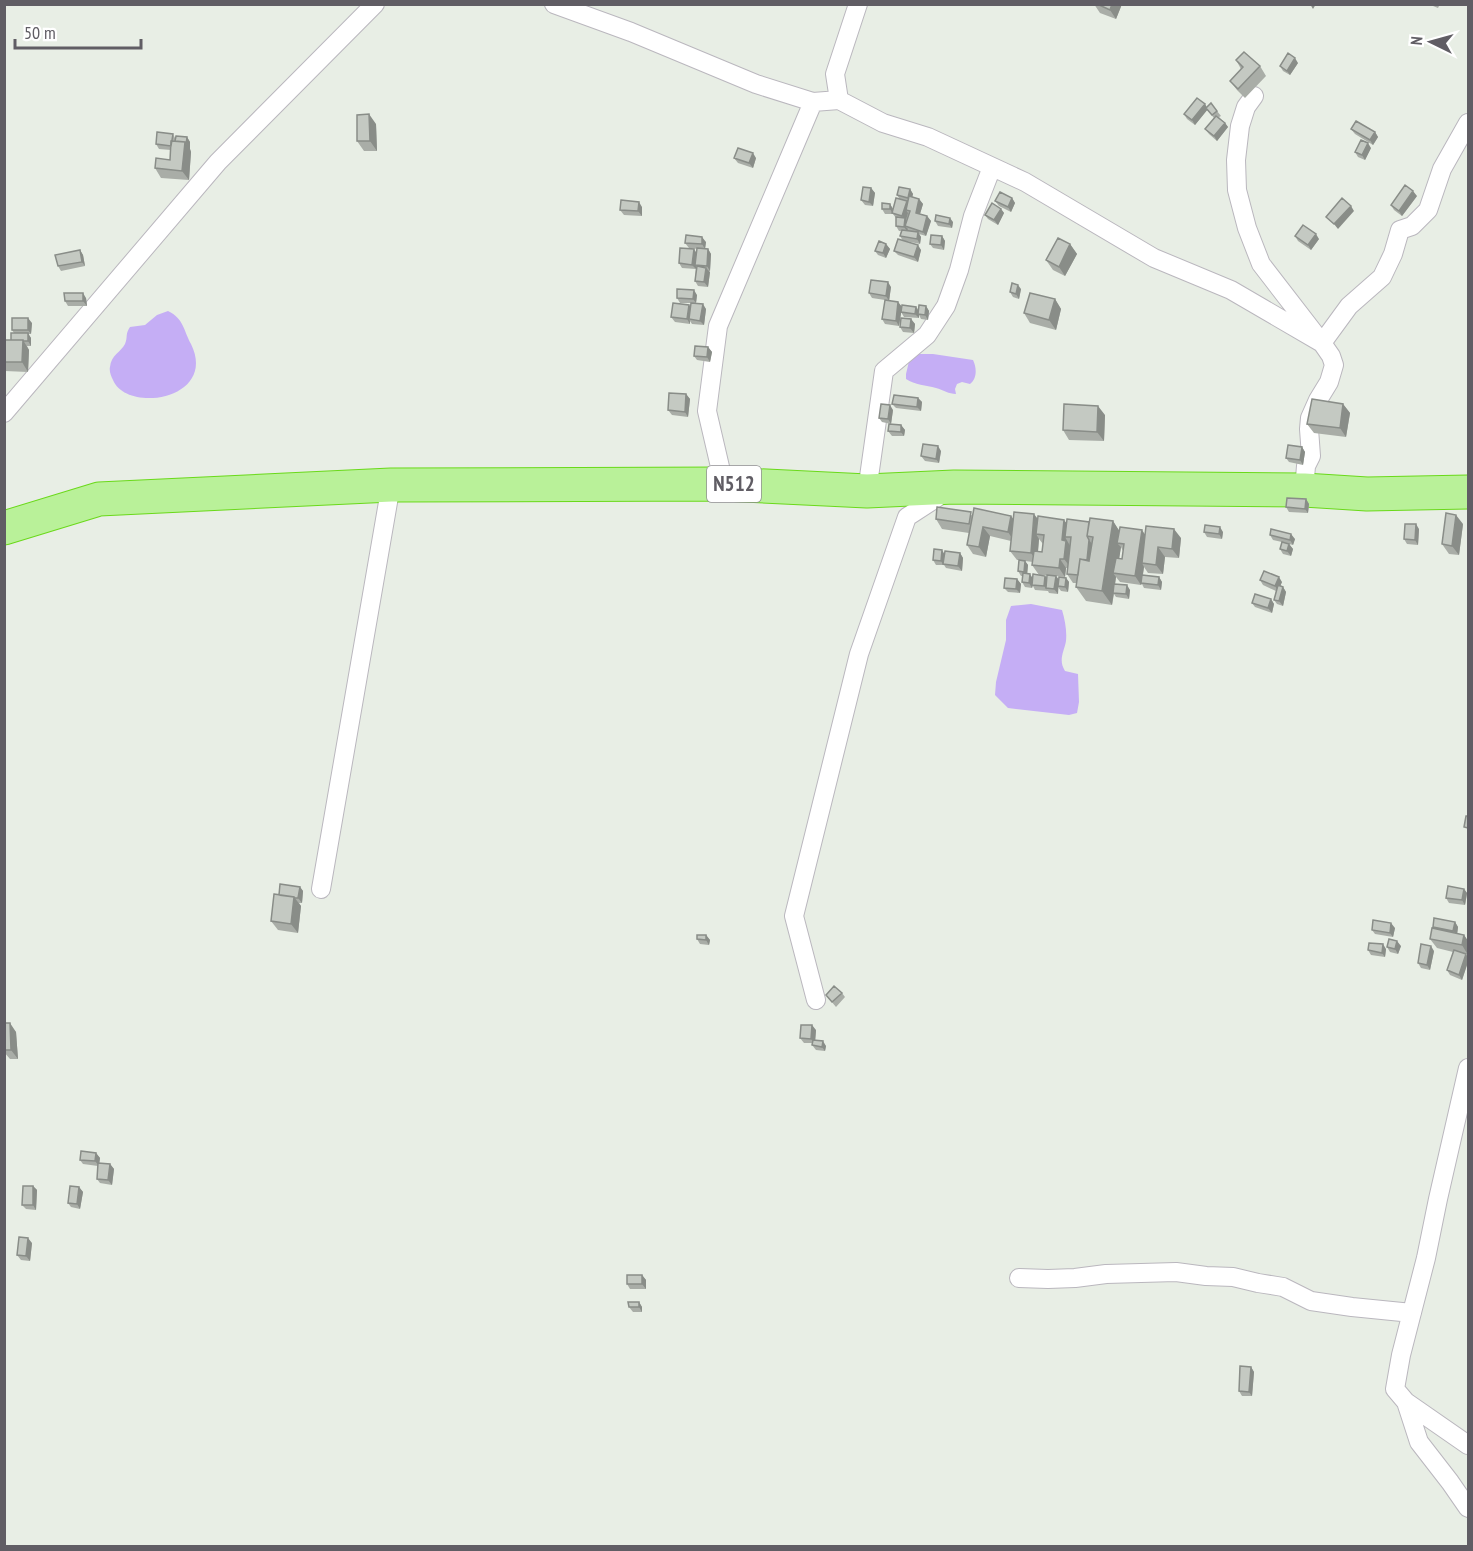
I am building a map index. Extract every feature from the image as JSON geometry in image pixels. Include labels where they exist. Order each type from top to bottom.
[{"type":"highway","name":"N512","points":[[4,528],[99,499],[391,484],[724,484],[867,491],[954,487],[1304,490],[1367,494],[1468,492]]},
{"type":"street","points":[[4,414],[218,162],[375,4]]},
{"type":"street","points":[[554,4],[631,32],[756,84],[813,102],[839,100],[883,123],[928,137],[1025,182],[1154,258],[1231,290],[1322,344]]},
{"type":"street","points":[[839,100],[835,74],[858,4]]},
{"type":"street","points":[[1254,96],[1246,107],[1240,126],[1236,160],[1237,190],[1247,228],[1261,264],[1331,356],[1334,365],[1329,382],[1310,418],[1311,456],[1306,466],[1304,490]]},
{"type":"street","points":[[724,484],[707,411],[718,326],[813,102]]},
{"type":"street","points":[[1322,344],[1349,306],[1382,277],[1393,254],[1400,230],[1412,226],[1428,210],[1442,169],[1468,123]]},
{"type":"street","points":[[867,491],[884,371],[927,335],[946,306],[959,270],[973,216],[992,166]]},
{"type":"street","points":[[321,890],[391,484]]},
{"type":"street","points":[[816,1000],[794,916],[859,654],[907,517],[954,487]]},
{"type":"street","points":[[1468,1068],[1395,1389],[1406,1402],[1468,1445]]},
{"type":"street","points":[[1019,1278],[1066,1279],[1106,1274],[1176,1272],[1233,1277],[1284,1287],[1311,1301],[1412,1312]]},
{"type":"street","points":[[1406,1402],[1419,1442],[1468,1508]]},
{"type":"shaded area","points":[[168,311],[180,321],[191,344],[196,363],[192,378],[182,389],[151,398],[135,396],[121,390],[113,380],[110,369],[112,359],[125,344],[128,329],[145,325],[157,315]]},
{"type":"shaded area","points":[[915,354],[933,354],[973,360],[976,370],[974,379],[970,384],[962,382],[957,384],[956,394],[909,381],[906,379],[906,374],[910,357]]},
{"type":"shaded area","points":[[1031,604],[1062,610],[1066,626],[1066,641],[1062,663],[1065,671],[1078,674],[1077,713],[1069,715],[1008,708],[995,695],[1006,640],[1006,620],[1011,606]]},
{"type":"building","points":[[1097,4],[1112,4],[1110,10]]},
{"type":"building","points":[[1244,52],[1260,66],[1238,89],[1230,81],[1243,67],[1236,60]]},
{"type":"building","points":[[1288,53],[1295,58],[1287,71],[1280,66]]},
{"type":"building","points":[[1197,98],[1205,104],[1192,120],[1184,114]]},
{"type":"building","points":[[1211,103],[1217,111],[1212,115],[1206,108]]},
{"type":"building","points":[[369,114],[370,141],[357,141],[357,115]]},
{"type":"building","points":[[1216,116],[1225,123],[1214,136],[1205,129]]},
{"type":"building","points":[[1356,121],[1375,132],[1370,140],[1351,129]]},
{"type":"building","points":[[157,132],[173,134],[171,146],[156,144]]},
{"type":"building","points":[[176,136],[187,137],[186,145],[185,142],[175,141]]},
{"type":"building","points":[[1361,140],[1368,143],[1362,155],[1355,152]]},
{"type":"building","points":[[171,141],[185,142],[182,171],[155,168],[156,158],[170,160]]},
{"type":"building","points":[[738,148],[753,153],[749,163],[734,158]]},
{"type":"building","points":[[1405,185],[1413,191],[1399,211],[1391,205]]},
{"type":"building","points":[[863,187],[871,188],[869,202],[861,200]]},
{"type":"building","points":[[899,187],[910,189],[908,198],[897,195]]},
{"type":"building","points":[[1000,192],[1012,198],[1008,207],[995,201]]},
{"type":"building","points":[[909,196],[919,199],[916,213],[927,216],[923,232],[905,226],[910,211],[906,210]]},
{"type":"building","points":[[896,198],[907,201],[902,216],[892,213]]},
{"type":"building","points":[[1342,198],[1351,206],[1334,224],[1326,217]]},
{"type":"building","points":[[621,200],[639,202],[638,211],[620,210]]},
{"type":"building","points":[[882,203],[890,204],[890,209],[882,209]]},
{"type":"building","points":[[992,203],[1001,209],[994,220],[985,215]]},
{"type":"building","points":[[936,215],[950,218],[949,224],[935,221]]},
{"type":"building","points":[[896,217],[905,218],[904,227],[896,226]]},
{"type":"building","points":[[1303,225],[1316,234],[1308,245],[1295,236]]},
{"type":"building","points":[[902,230],[918,232],[917,239],[900,236]]},
{"type":"building","points":[[686,235],[702,237],[702,244],[685,243]]},
{"type":"building","points":[[931,235],[942,236],[941,245],[930,244]]},
{"type":"building","points":[[1058,238],[1070,244],[1059,267],[1046,260]]},
{"type":"building","points":[[898,239],[918,245],[914,257],[894,251]]},
{"type":"building","points":[[879,241],[886,244],[883,253],[875,251]]},
{"type":"building","points":[[680,248],[694,249],[692,265],[679,263]]},
{"type":"building","points":[[697,248],[708,249],[707,266],[695,265]]},
{"type":"building","points":[[80,250],[82,262],[58,266],[55,255]]},
{"type":"building","points":[[697,266],[706,268],[704,282],[695,281]]},
{"type":"building","points":[[871,280],[888,282],[886,296],[869,293]]},
{"type":"building","points":[[1012,283],[1018,285],[1016,294],[1010,292]]},
{"type":"building","points":[[677,289],[694,290],[693,299],[677,298]]},
{"type":"building","points":[[64,293],[83,293],[83,301],[65,301]]},
{"type":"building","points":[[1030,293],[1055,299],[1049,320],[1024,313]]},
{"type":"building","points":[[885,300],[898,302],[896,321],[882,319]]},
{"type":"building","points":[[673,303],[689,305],[687,319],[671,317]]},
{"type":"building","points":[[691,303],[703,304],[700,321],[689,319]]},
{"type":"building","points":[[902,305],[916,307],[915,314],[901,312]]},
{"type":"building","points":[[919,305],[926,306],[925,315],[918,314]]},
{"type":"building","points":[[12,318],[28,318],[28,330],[12,330]]},
{"type":"building","points":[[901,318],[911,319],[910,328],[900,327]]},
{"type":"building","points":[[11,333],[28,333],[28,341],[11,340]]},
{"type":"building","points":[[4,340],[23,340],[22,362],[4,362]]},
{"type":"building","points":[[695,346],[708,347],[707,357],[694,356]]},
{"type":"building","points":[[669,393],[686,394],[685,412],[668,410]]},
{"type":"building","points":[[894,395],[918,398],[917,407],[892,404]]},
{"type":"building","points":[[1312,399],[1343,404],[1340,428],[1307,424]]},
{"type":"building","points":[[881,404],[890,405],[888,419],[879,418]]},
{"type":"building","points":[[1064,404],[1098,406],[1097,432],[1063,430]]},
{"type":"building","points":[[889,424],[901,425],[901,432],[888,431]]},
{"type":"building","points":[[923,444],[938,446],[936,459],[921,456]]},
{"type":"building","points":[[1288,445],[1302,447],[1300,460],[1286,458]]},
{"type":"building","points":[[1287,498],[1306,499],[1305,509],[1286,507]]},
{"type":"building","points":[[937,507],[971,512],[969,524],[936,519]]},
{"type":"building","points":[[974,508],[1011,516],[1008,532],[983,527],[979,547],[967,545]]},
{"type":"building","points":[[1014,512],[1034,514],[1031,553],[1010,551]]},
{"type":"building","points":[[1446,513],[1456,515],[1452,546],[1442,544]]},
{"type":"building","points":[[1038,516],[1064,520],[1062,540],[1066,541],[1064,559],[1060,559],[1059,568],[1032,565],[1034,551],[1042,552],[1044,535],[1036,534]]},
{"type":"building","points":[[1090,518],[1113,521],[1102,591],[1076,587],[1080,559],[1089,561],[1093,537],[1087,536]]},
{"type":"building","points":[[1067,519],[1089,522],[1087,560],[1080,559],[1078,575],[1067,574],[1071,537],[1065,537]]},
{"type":"building","points":[[1405,524],[1416,524],[1415,540],[1404,539]]},
{"type":"building","points":[[1205,525],[1220,527],[1219,534],[1204,532]]},
{"type":"building","points":[[1146,526],[1174,529],[1172,549],[1158,547],[1156,565],[1142,563]]},
{"type":"building","points":[[1120,527],[1142,530],[1135,576],[1113,573],[1116,558],[1122,559],[1124,544],[1117,543]]},
{"type":"building","points":[[1271,529],[1291,534],[1290,540],[1270,535]]},
{"type":"building","points":[[1282,542],[1289,544],[1287,551],[1280,549]]},
{"type":"building","points":[[934,549],[942,550],[941,561],[933,560]]},
{"type":"building","points":[[945,551],[960,553],[958,566],[943,564]]},
{"type":"building","points":[[1019,560],[1025,561],[1024,572],[1018,571]]},
{"type":"building","points":[[1264,571],[1279,577],[1275,586],[1260,580]]},
{"type":"building","points":[[1023,573],[1030,574],[1029,583],[1022,582]]},
{"type":"building","points":[[1033,574],[1045,576],[1044,586],[1032,585]]},
{"type":"building","points":[[1047,575],[1056,576],[1054,589],[1046,588]]},
{"type":"building","points":[[1142,575],[1159,577],[1158,585],[1141,583]]},
{"type":"building","points":[[1059,577],[1066,578],[1065,587],[1058,586]]},
{"type":"building","points":[[1005,578],[1017,579],[1016,589],[1004,588]]},
{"type":"building","points":[[1114,584],[1127,585],[1126,594],[1113,593]]},
{"type":"building","points":[[1278,585],[1283,587],[1279,601],[1274,600]]},
{"type":"building","points":[[1255,594],[1271,599],[1268,608],[1252,603]]},
{"type":"building","points":[[1466,816],[1468,816],[1468,828],[1464,827]]},
{"type":"building","points":[[280,884],[300,887],[298,898],[279,895]]},
{"type":"building","points":[[1448,886],[1464,889],[1462,900],[1446,898]]},
{"type":"building","points":[[274,894],[294,897],[291,924],[271,921]]},
{"type":"building","points":[[1434,918],[1455,922],[1453,931],[1433,927]]},
{"type":"building","points":[[1373,920],[1391,923],[1390,933],[1372,930]]},
{"type":"building","points":[[1432,928],[1464,935],[1462,945],[1430,939]]},
{"type":"building","points":[[697,935],[706,935],[706,940],[697,939]]},
{"type":"building","points":[[1389,939],[1397,941],[1395,949],[1387,947]]},
{"type":"building","points":[[1369,943],[1383,944],[1382,953],[1368,950]]},
{"type":"building","points":[[1421,944],[1431,946],[1427,965],[1418,963]]},
{"type":"building","points":[[1454,950],[1466,954],[1459,975],[1447,970]]},
{"type":"building","points":[[834,986],[842,993],[832,1002],[826,995]]},
{"type":"building","points":[[4,1023],[10,1023],[11,1050],[4,1050]]},
{"type":"building","points":[[801,1025],[812,1025],[811,1039],[800,1038]]},
{"type":"building","points":[[813,1040],[823,1041],[822,1047],[812,1045]]},
{"type":"building","points":[[81,1151],[96,1153],[95,1161],[80,1160]]},
{"type":"building","points":[[98,1163],[110,1164],[108,1180],[97,1179]]},
{"type":"building","points":[[23,1186],[33,1186],[33,1205],[22,1205]]},
{"type":"building","points":[[70,1186],[79,1187],[77,1204],[68,1203]]},
{"type":"building","points":[[19,1237],[28,1238],[26,1256],[17,1255]]},
{"type":"building","points":[[627,1275],[642,1275],[642,1284],[627,1284]]},
{"type":"building","points":[[628,1302],[639,1302],[639,1307],[629,1307]]},
{"type":"building","points":[[1240,1366],[1251,1367],[1249,1392],[1239,1391]]}]
